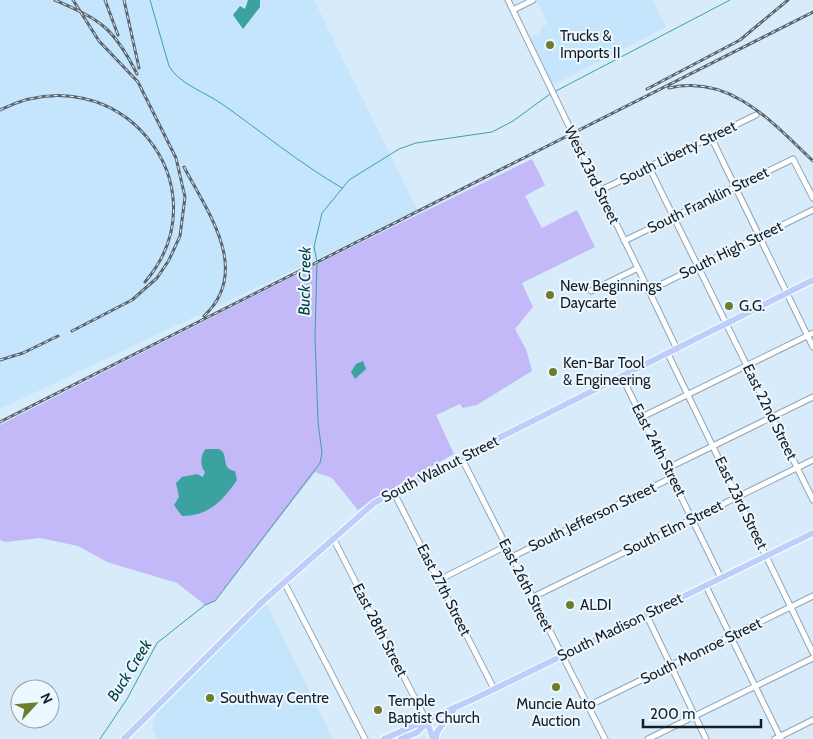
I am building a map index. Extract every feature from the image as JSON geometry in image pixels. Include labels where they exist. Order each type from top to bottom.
[{"type":"main road","name":"South Walnut Street","points":[[124,739],[284,582],[365,509],[393,491],[813,280]]},
{"type":"main road","name":"South Madison Street","points":[[384,739],[416,723],[427,722],[813,533]]},
{"type":"main road","points":[[434,739],[455,708]]},
{"type":"main road","name":"South Madison Street","points":[[401,739],[418,732],[424,728],[427,722]]},
{"type":"main road","points":[[427,722],[434,739]]},
{"type":"street","name":"West 23rd Street","points":[[508,0],[676,349]]},
{"type":"street","points":[[513,10],[533,0]]},
{"type":"street","name":"South Liberty Street","points":[[599,191],[756,115]]},
{"type":"street","points":[[711,137],[758,236],[810,335],[813,347]]},
{"type":"street","name":"South Franklin Street","points":[[624,241],[793,159],[813,198]]},
{"type":"street","name":"East 22nd Street","points":[[649,167],[813,500]]},
{"type":"street","name":"South High Street","points":[[648,291],[813,210]]},
{"type":"street","points":[[591,292],[638,268]]},
{"type":"street","points":[[642,417],[810,335]]},
{"type":"street","name":"East 23rd Street","points":[[668,354],[813,652]]},
{"type":"street","name":"East 24th Street","points":[[622,377],[673,477],[721,578]]},
{"type":"street","name":"South Jefferson Street","points":[[668,468],[813,397]]},
{"type":"street","name":"East 26th Street","points":[[461,457],[606,739]]},
{"type":"street","name":"South Elm Street","points":[[532,597],[813,460]]},
{"type":"street","name":"South Jefferson Street","points":[[512,557],[673,477]]},
{"type":"street","name":"East 27th Street","points":[[393,491],[494,689]]},
{"type":"street","name":"East 28th Street","points":[[333,538],[427,722]]},
{"type":"street","name":"South Jefferson Street","points":[[439,580],[506,546]]},
{"type":"street","points":[[284,582],[365,739]]},
{"type":"street","points":[[706,586],[779,738],[813,720]]},
{"type":"street","name":"South Monroe Street","points":[[588,706],[813,596]]},
{"type":"street","points":[[646,614],[706,739]]},
{"type":"street","points":[[648,739],[813,658]]},
{"type":"shaded area","points":[[0,0],[314,0],[418,211],[0,409]]},
{"type":"shaded area","points":[[248,0],[260,0],[260,7],[243,29],[233,15],[240,6],[245,9]]},
{"type":"shaded area","name":"Trucks & Imports II","points":[[653,0],[666,27],[553,85],[530,37],[541,32],[540,28],[548,24],[537,1]]},
{"type":"shaded area","points":[[532,159],[545,185],[525,196],[542,228],[577,210],[595,247],[522,283],[533,307],[515,329],[526,349],[532,371],[477,405],[463,408],[460,404],[436,415],[454,454],[377,497],[358,510],[332,478],[315,472],[215,601],[205,605],[177,583],[107,562],[78,546],[40,538],[5,542],[0,540],[0,425],[325,260]]},
{"type":"shaded area","points":[[363,361],[366,369],[355,379],[351,372],[356,364]]},
{"type":"shaded area","points":[[206,449],[219,449],[223,452],[227,466],[235,471],[237,480],[214,506],[200,513],[182,516],[174,505],[179,497],[176,483],[182,477],[197,474],[203,477],[205,472],[201,460]]},
{"type":"shaded area","points":[[266,603],[333,739],[157,739],[152,726],[156,714]]},
{"type":"waterway","points":[[150,0],[169,66],[179,78],[222,104],[296,158],[342,188]]},
{"type":"waterway","name":"Buck Creek","points":[[554,92],[730,0]]},
{"type":"waterway","name":"Buck Creek","points":[[100,739],[127,699],[157,643],[205,605],[215,601],[320,463],[322,453],[318,422],[315,337],[317,261],[314,247],[322,213],[349,180],[399,149],[416,143],[492,132],[513,121],[550,94]]},
{"type":"railway","points":[[55,0],[105,27],[121,46],[137,74]]},
{"type":"railway","points":[[72,331],[132,300],[157,278],[169,260],[180,236],[185,197],[176,158],[138,82],[99,41],[73,0]]},
{"type":"railway","points":[[105,0],[118,35]]},
{"type":"railway","points":[[124,0],[139,68]]},
{"type":"railway","points":[[647,89],[740,40],[788,0]]},
{"type":"railway","points":[[0,422],[813,12]]},
{"type":"railway","points":[[669,88],[691,86],[712,88],[731,95],[749,105],[766,118],[813,161]]},
{"type":"railway","points":[[0,110],[43,97],[84,98],[119,113],[148,138],[166,170],[174,206],[167,245],[145,282]]},
{"type":"railway","points":[[184,167],[214,222],[225,261],[224,280],[218,299],[204,316]]},
{"type":"railway","points":[[0,360],[23,353],[58,336]]},
{"type":"place","name":"Trucks & Imports II","points":[[550,45]]},
{"type":"place","name":"New Beginnings Daycarte","points":[[550,295]]},
{"type":"place","name":"G.G.","points":[[729,306]]},
{"type":"place","name":"Ken-Bar Tool & Engineering","points":[[553,372]]},
{"type":"place","name":"ALDI","points":[[570,605]]},
{"type":"place","name":"Muncie Auto Auction","points":[[556,687]]},
{"type":"place","name":"Southway Centre","points":[[210,698]]},
{"type":"place","name":"Temple Baptist Church","points":[[378,710]]}]
